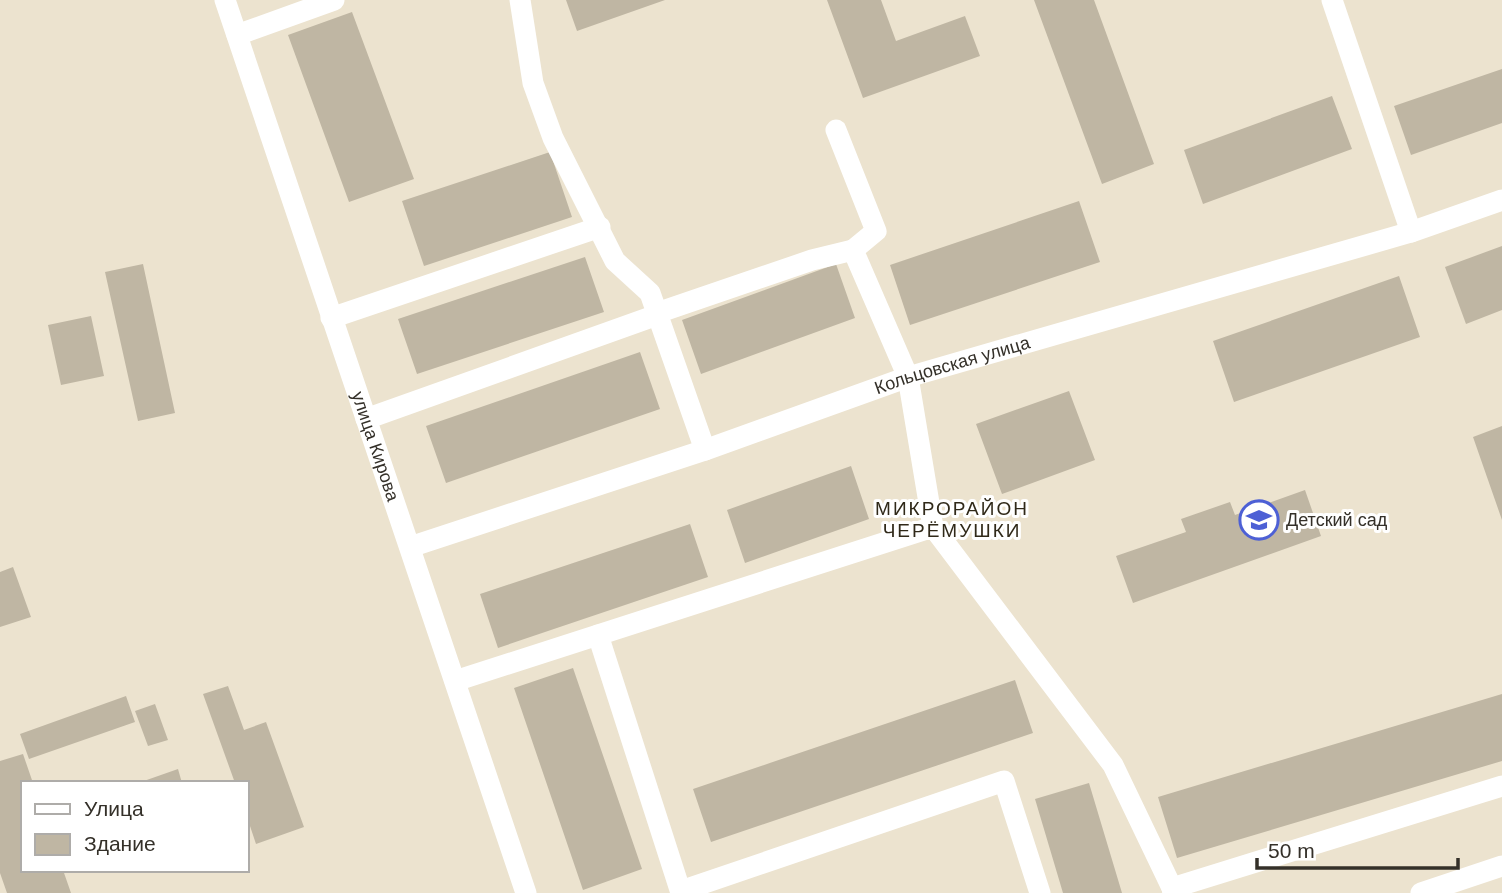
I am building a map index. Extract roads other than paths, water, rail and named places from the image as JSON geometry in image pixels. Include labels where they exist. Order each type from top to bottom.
[{"type":"street","name":"улица Кирова","points":[[225,0],[526,893]]},
{"type":"street","points":[[237,35],[334,0]]},
{"type":"street","points":[[520,0],[533,83],[553,138],[615,261],[650,293],[705,450]]},
{"type":"street","points":[[1332,0],[1411,232]]},
{"type":"street","points":[[366,419],[812,260],[853,250],[876,231],[836,130]]},
{"type":"street","name":"Кольцовская улица","points":[[410,547],[705,450],[908,377],[1411,232],[1502,200]]},
{"type":"street","points":[[331,318],[600,227]]},
{"type":"street","points":[[853,250],[908,377],[933,527],[1113,765],[1173,891],[1502,786]]},
{"type":"street","points":[[455,681],[933,527]]},
{"type":"street","points":[[598,635],[681,892],[1004,780],[1040,893]]},
{"type":"street","points":[[1421,893],[1502,866]]},
{"type":"place","name":"Детский сад","points":[[1259,520]]},
{"type":"district","name":"МИКРОРАЙОН ЧЕРЁМУШКИ","points":[[952,519]]}]
